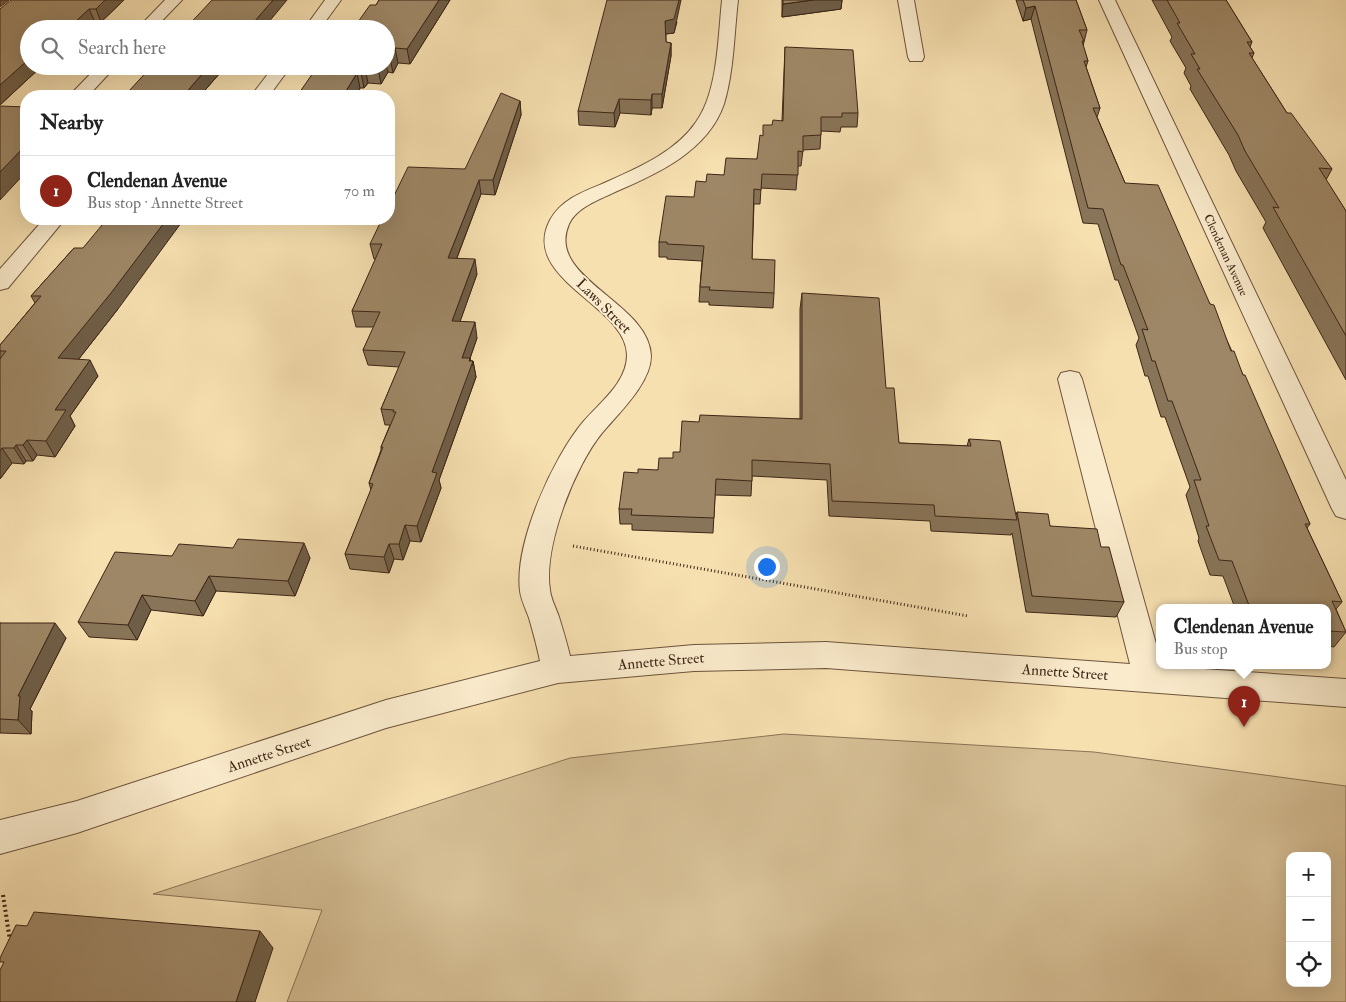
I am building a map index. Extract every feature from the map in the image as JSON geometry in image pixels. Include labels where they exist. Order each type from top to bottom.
[{"type":"street","points":[[154,20],[174,0]]},
{"type":"street","points":[[319,20],[334,0]]},
{"type":"street","name":"Laws Street","points":[[558,670],[535,589],[537,548],[557,492],[573,456],[590,431],[630,381],[636,370],[640,354],[633,334],[608,307],[580,284],[561,259],[556,247],[556,227],[561,217],[569,208],[580,201],[663,162],[677,152],[707,120],[714,106],[718,86],[730,0]]},
{"type":"street","points":[[906,0],[916,57]]},
{"type":"street","name":"Clendenan Avenue","points":[[1107,0],[1346,509]]},
{"type":"street","points":[[84,90],[99,75]]},
{"type":"street","points":[[265,90],[276,75]]},
{"type":"street","points":[[0,283],[50,225]]},
{"type":"street","points":[[1070,379],[1150,678]]},
{"type":"street","name":"Annette Street","points":[[0,837],[77,817],[386,714],[558,670],[694,658],[826,655],[1346,693]]},
{"type":"path","points":[[568,545],[968,616]]},
{"type":"path","points":[[3,894],[11,948]]},
{"type":"shaded area","points":[[784,734],[1094,752],[1346,786],[1346,1002],[287,1002],[322,910],[153,894],[570,758]]},
{"type":"building","points":[[11,0],[105,0],[96,9],[89,9],[77,20],[20,20],[20,67],[0,85],[0,9]]},
{"type":"building","points":[[212,0],[273,0],[256,20],[193,20]]},
{"type":"building","points":[[379,0],[439,0],[407,49],[395,48],[395,20],[359,20],[370,5],[376,5]]},
{"type":"building","points":[[607,0],[679,0],[674,19],[665,21],[666,42],[671,43],[662,94],[652,94],[651,100],[619,99],[614,113],[578,111]]},
{"type":"building","points":[[783,0],[813,0],[783,4]]},
{"type":"building","points":[[1023,0],[1076,0],[1087,30],[1079,30],[1084,41],[1082,41],[1088,61],[1084,61],[1100,108],[1093,108],[1125,183],[1158,185],[1210,304],[1214,305],[1231,351],[1234,351],[1243,375],[1245,375],[1310,524],[1305,524],[1342,602],[1332,601],[1346,632],[1331,631],[1331,604],[1248,604],[1232,561],[1219,560],[1206,526],[1209,526],[1194,480],[1201,480],[1172,401],[1168,401],[1155,361],[1152,361],[1142,329],[1148,330],[1123,265],[1121,265],[1103,209],[1088,208],[1035,6],[1026,8]]},
{"type":"building","points":[[1167,0],[1226,0],[1252,42],[1247,42],[1254,53],[1249,53],[1287,113],[1291,113],[1332,169],[1319,168],[1346,211],[1346,336],[1273,207],[1279,208],[1245,151],[1238,135],[1197,69],[1200,69],[1191,54],[1195,54],[1177,23],[1180,23]]},
{"type":"building","points":[[785,47],[853,50],[858,113],[842,113],[842,117],[821,117],[821,135],[803,136],[803,152],[798,151],[798,175],[762,174],[761,190],[754,189],[752,259],[775,260],[774,293],[709,290],[710,287],[700,287],[704,246],[659,242],[666,196],[694,197],[696,181],[706,182],[707,174],[724,175],[726,158],[757,159],[760,135],[763,136],[763,125],[772,125],[773,120],[783,121]]},
{"type":"building","points":[[144,75],[201,75],[188,90],[130,90]]},
{"type":"building","points":[[312,75],[356,75],[347,90],[301,90]]},
{"type":"building","points":[[501,93],[520,101],[493,180],[479,180],[448,258],[475,259],[452,321],[475,322],[462,358],[470,358],[469,361],[473,361],[432,472],[437,473],[417,526],[405,525],[399,544],[389,544],[384,557],[345,554],[373,484],[369,483],[383,447],[381,447],[396,412],[393,412],[394,410],[381,409],[405,352],[363,350],[380,312],[352,311],[382,244],[370,244],[379,225],[395,225],[395,194],[408,167],[465,169]]},
{"type":"building","points":[[0,106],[20,107],[20,151],[0,172]]},
{"type":"building","points":[[102,225],[162,225],[111,293],[58,358],[90,360],[55,410],[66,410],[46,441],[27,440],[23,445],[16,445],[14,448],[2,448],[0,451],[0,359],[6,351],[0,351],[0,345],[41,296],[31,296],[74,248],[83,248]]},
{"type":"building","points":[[802,293],[879,298],[886,388],[894,388],[899,443],[971,446],[969,439],[1000,441],[1017,520],[935,516],[934,505],[832,501],[830,464],[752,460],[752,481],[716,479],[714,518],[631,515],[632,509],[619,509],[624,472],[638,473],[638,469],[658,470],[659,458],[673,458],[673,452],[680,452],[682,421],[699,422],[700,415],[802,419]]},
{"type":"building","points":[[1017,512],[1048,514],[1050,526],[1097,529],[1101,547],[1109,547],[1124,602],[1032,596]]},
{"type":"building","points":[[238,539],[304,543],[288,581],[209,576],[195,601],[142,595],[128,625],[78,622],[115,552],[172,556],[179,544],[233,548]]},
{"type":"building","points":[[0,623],[55,623],[18,696],[20,696],[18,720],[0,719]]},
{"type":"building","points":[[34,912],[260,931],[236,1002],[0,1002],[0,970],[4,962],[0,962],[0,958],[16,925],[27,926]]},
{"type":"place","name":"Clendenan Avenue","points":[[1244,727]]}]
